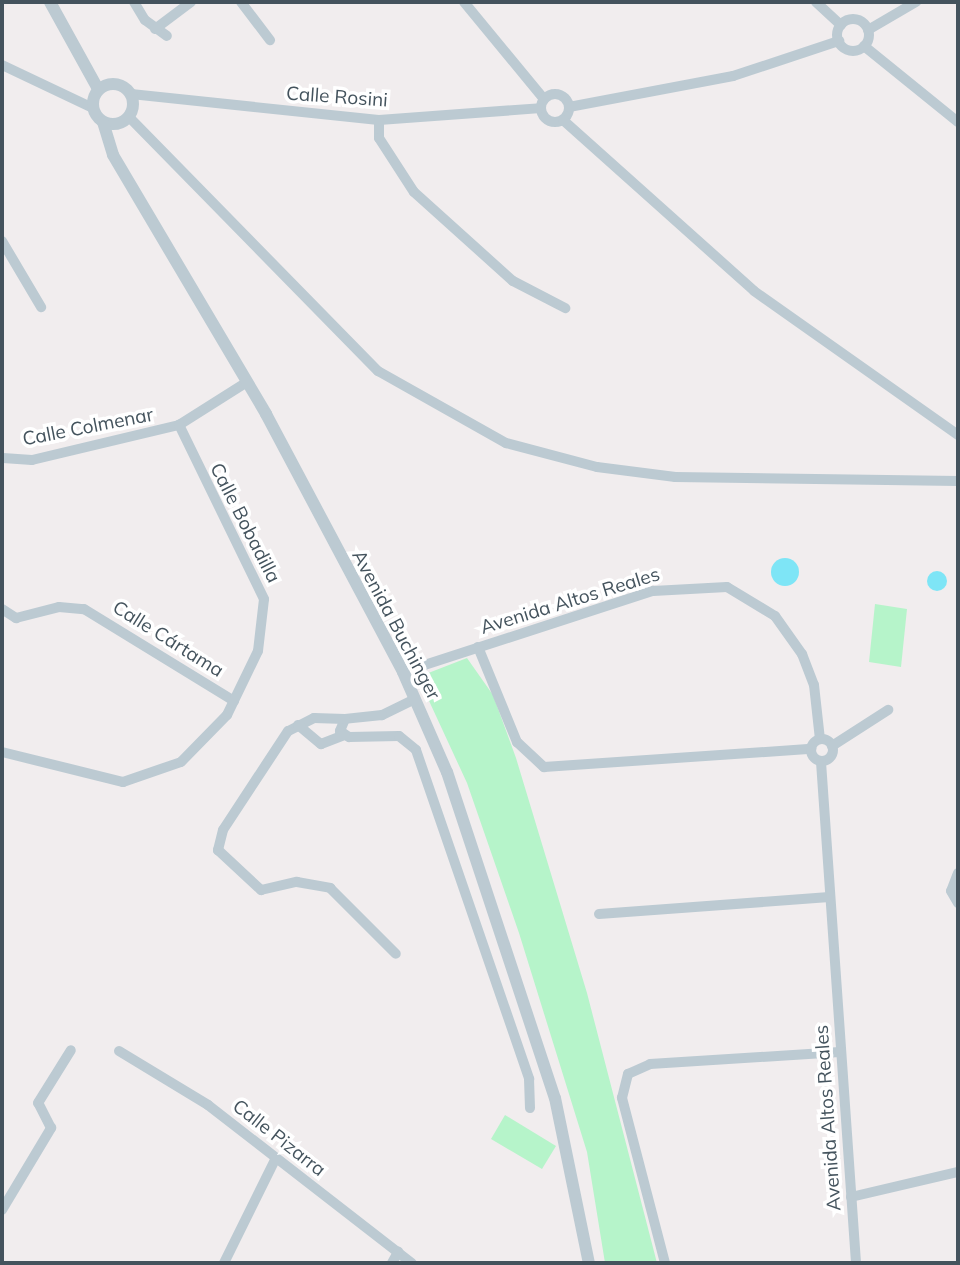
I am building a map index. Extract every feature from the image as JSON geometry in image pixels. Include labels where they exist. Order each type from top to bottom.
[{"type":"street","points":[[50,2],[98,89],[93,108]]},
{"type":"street","points":[[134,2],[155,29],[167,36]]},
{"type":"street","points":[[155,29],[191,2]]},
{"type":"street","points":[[241,2],[270,40]]},
{"type":"street","points":[[464,2],[542,103],[550,122],[563,120]]},
{"type":"street","points":[[816,2],[841,25]]},
{"type":"street","points":[[864,46],[868,30],[916,2]]},
{"type":"street","points":[[841,25],[855,19],[868,30]]},
{"type":"street","points":[[839,41],[841,25]]},
{"type":"street","points":[[569,107],[733,76],[839,41]]},
{"type":"street","points":[[839,41],[849,50],[864,46]]},
{"type":"street","points":[[864,46],[958,122]]},
{"type":"street","points":[[2,65],[93,108],[103,122],[129,117]]},
{"type":"street","points":[[98,89],[113,83],[131,94],[129,117],[378,371],[506,443],[597,467],[675,477],[958,481]]},
{"type":"street","name":"Calle Rosini","points":[[131,94],[379,120],[542,103]]},
{"type":"street","points":[[542,103],[561,95],[569,107]]},
{"type":"street","points":[[563,120],[569,107]]},
{"type":"street","points":[[379,120],[379,138],[414,192],[513,281],[565,308]]},
{"type":"street","points":[[563,120],[754,291],[958,435]]},
{"type":"street","name":"Avenida Buchinger","points":[[103,122],[113,155],[247,382],[415,699],[451,785],[555,1098],[589,1263]]},
{"type":"street","points":[[2,241],[41,307]]},
{"type":"street","name":"Calle Colmenar","points":[[2,458],[32,460],[179,425],[247,382]]},
{"type":"street","name":"Calle Bobadilla","points":[[2,752],[123,782],[181,762],[234,701],[258,651],[264,599],[179,425]]},
{"type":"street","name":"Avenida Altos Reales","points":[[403,672],[653,591],[727,587],[775,616],[802,654],[814,685],[820,740]]},
{"type":"street","name":"Calle Cártama","points":[[2,609],[16,618],[59,607],[84,609],[234,701]]},
{"type":"street","points":[[478,647],[517,742],[533,761],[555,771],[811,749],[820,740],[832,747]]},
{"type":"street","points":[[396,954],[330,888],[297,882],[261,890],[218,850],[277,745],[298,725],[314,718],[345,719],[383,715],[415,699]]},
{"type":"street","points":[[832,747],[888,710]]},
{"type":"street","points":[[344,735],[340,725],[345,719]]},
{"type":"street","points":[[298,725],[321,744],[344,735],[399,736],[416,750],[530,1079],[530,1108]]},
{"type":"street","points":[[811,749],[821,762],[831,757],[832,747]]},
{"type":"street","name":"Avenida Altos Reales","points":[[821,762],[856,1263]]},
{"type":"street","points":[[958,873],[951,891],[958,904]]},
{"type":"street","points":[[599,914],[829,897]]},
{"type":"street","points":[[2,1210],[51,1128],[38,1102],[71,1050]]},
{"type":"street","name":"Calle Pizarra","points":[[119,1051],[155,1069],[412,1263]]},
{"type":"street","points":[[665,1263],[622,1092],[640,1065],[840,1052]]},
{"type":"street","points":[[224,1263],[276,1158]]},
{"type":"street","points":[[851,1197],[958,1172]]},
{"type":"street","points":[[392,1263],[398,1252]]},
{"type":"green space","points":[[875,604],[907,609],[901,667],[869,662]]},
{"type":"green space","points":[[467,658],[493,695],[516,758],[587,993],[657,1263],[605,1263],[587,1152],[519,933],[467,783],[418,677]]},
{"type":"green space","points":[[505,1115],[556,1146],[542,1169],[491,1139]]},
{"type":"water","points":[[785,558],[795,562],[799,572],[795,582],[785,586],[775,582],[771,572],[775,562]]},
{"type":"water","points":[[933,571],[941,571],[947,581],[941,591],[933,591],[927,585],[927,577]]}]
